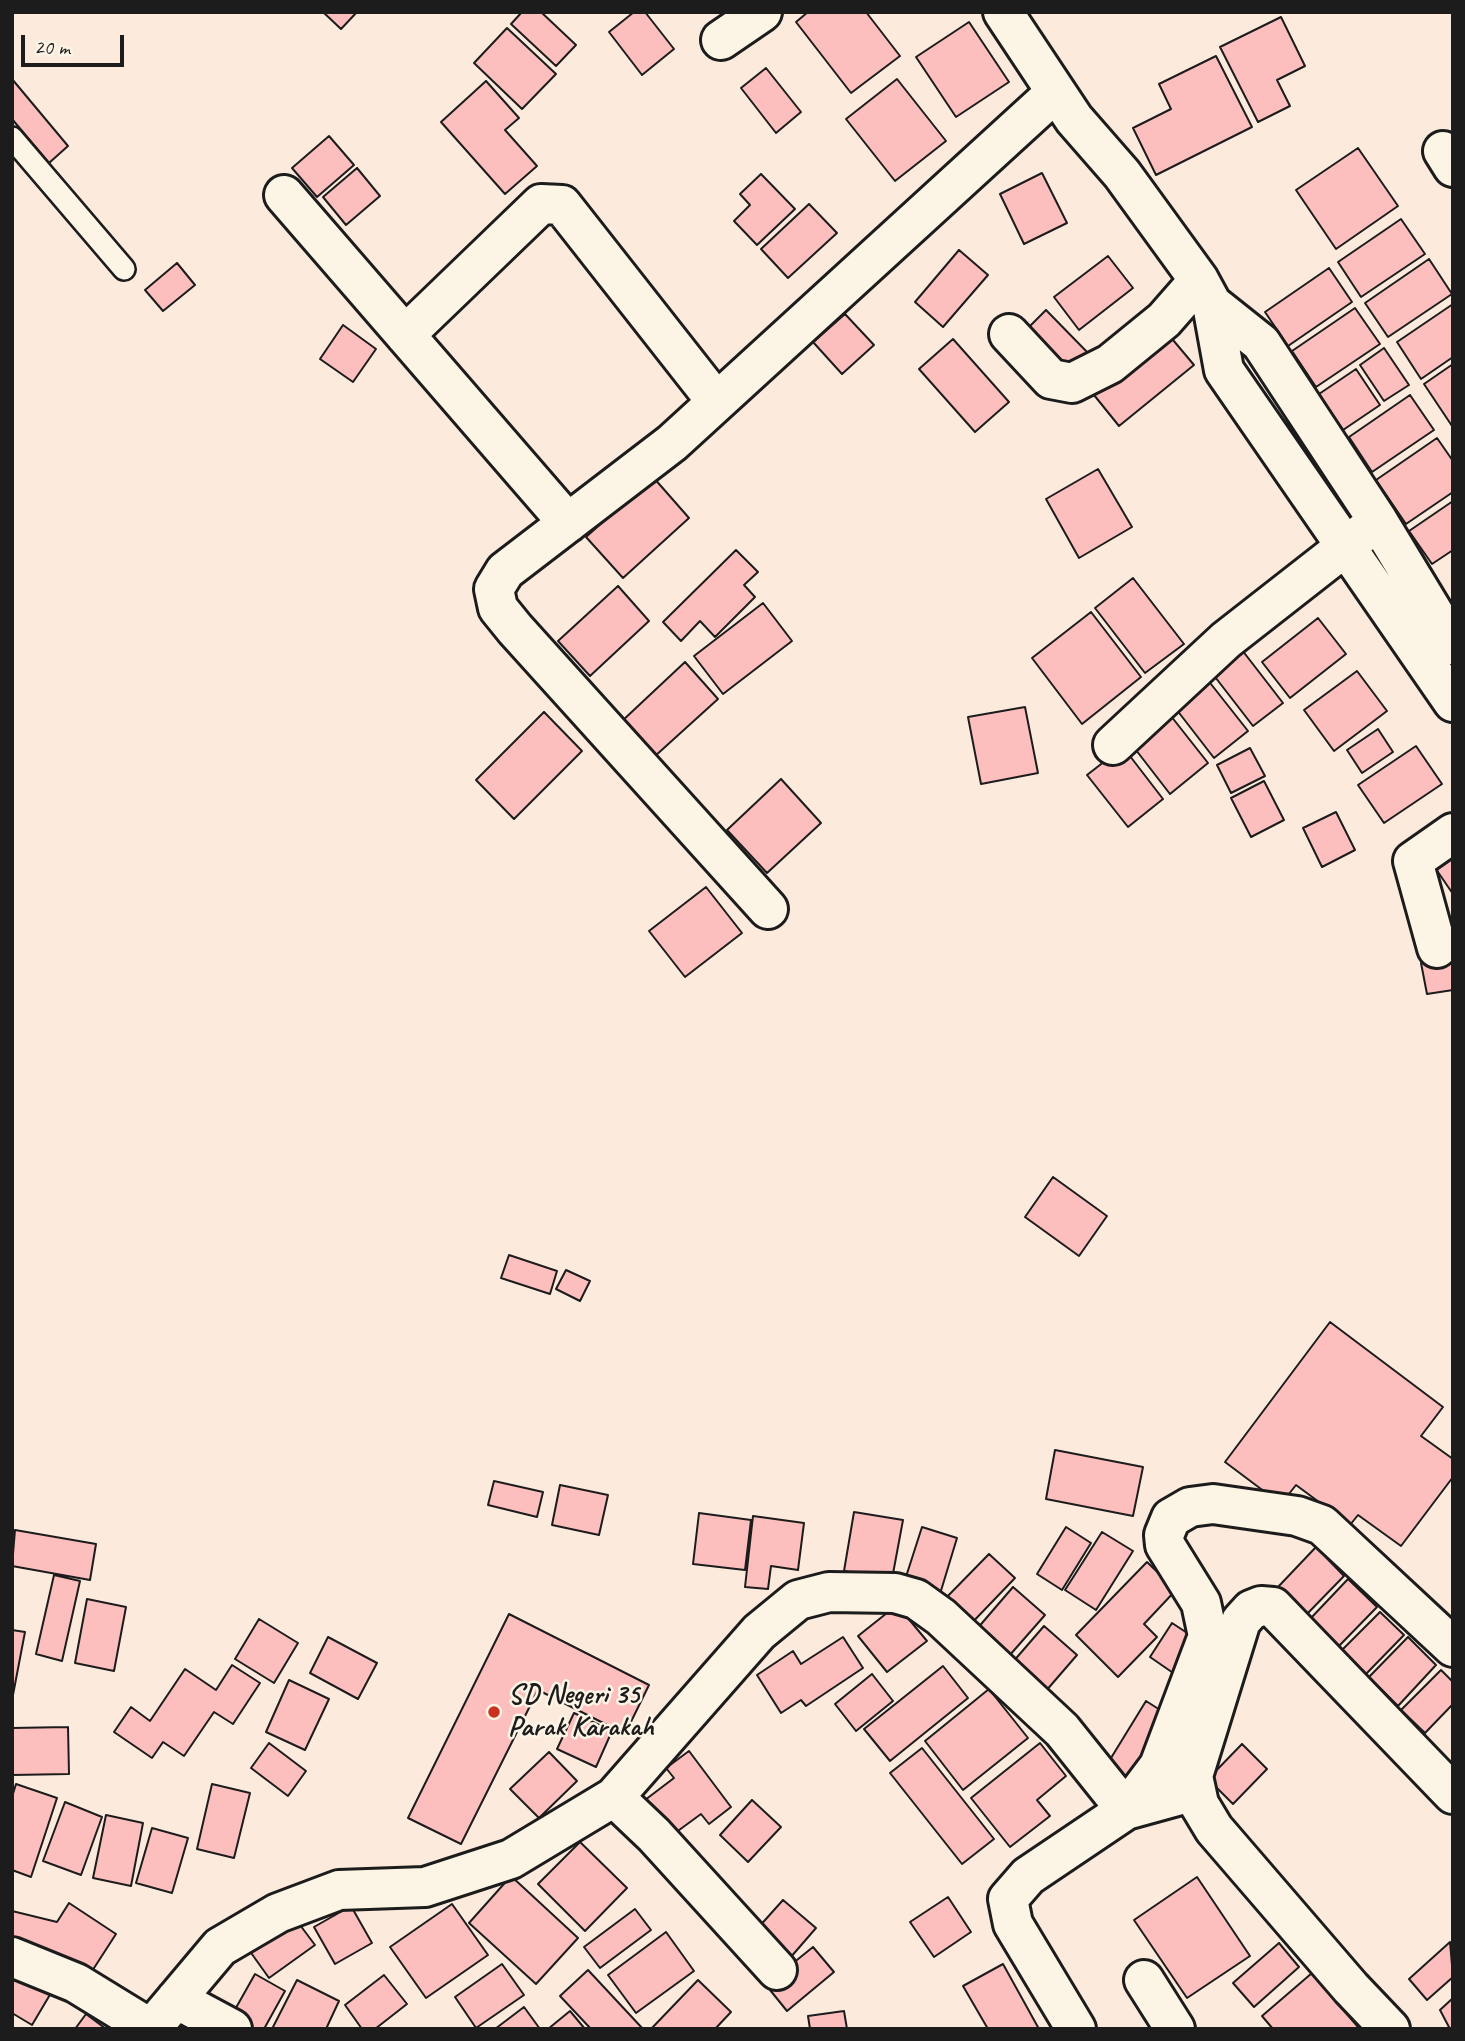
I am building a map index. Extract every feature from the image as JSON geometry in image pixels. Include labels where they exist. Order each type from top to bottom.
[{"type":"street","points":[[721,40],[762,12]]},
{"type":"street","points":[[1003,12],[1074,120],[1122,174],[1206,292],[1261,343],[1377,521],[1453,645]]},
{"type":"street","points":[[768,909],[498,608],[494,589],[505,571],[672,443],[1055,92]]},
{"type":"street","points":[[284,195],[568,523]]},
{"type":"street","points":[[405,335],[541,204],[562,205],[716,401]]},
{"type":"street","points":[[1009,334],[1051,379],[1072,383],[1110,365],[1164,320],[1206,292]]},
{"type":"street","points":[[1206,292],[1224,370],[1453,702]]},
{"type":"street","points":[[1113,745],[1226,640],[1377,521]]},
{"type":"street","points":[[1437,948],[1413,861],[1453,833]]},
{"type":"street","points":[[1126,1810],[1159,1766],[1208,1636],[1201,1603],[1165,1545],[1166,1524],[1177,1512],[1201,1504],[1213,1504],[1297,1516],[1322,1525],[1453,1647]]},
{"type":"street","points":[[12,1957],[76,1983],[151,2029],[220,1947],[278,1913],[339,1890],[425,1887],[512,1859],[614,1797],[759,1632],[798,1600],[829,1592],[895,1593],[916,1599],[941,1617],[1062,1730],[1126,1810]]},
{"type":"street","points":[[1390,2029],[1351,1988],[1214,1829],[1195,1791],[1193,1776],[1241,1621],[1251,1610],[1261,1606],[1273,1607],[1453,1794]]},
{"type":"street","points":[[1076,2029],[1013,1924],[1008,1899],[1028,1876],[1126,1810],[1195,1791]]},
{"type":"street","points":[[614,1797],[654,1835],[777,1970]]},
{"type":"street","points":[[1144,1980],[1175,2029]]},
{"type":"street","points":[[176,1998],[232,2029]]},
{"type":"lane","points":[[12,138],[124,269]]},
{"type":"building","points":[[323,12],[357,12],[341,29]]},
{"type":"building","points":[[522,12],[541,12],[576,45],[556,66],[511,24]]},
{"type":"building","points":[[634,12],[645,12],[674,49],[642,75],[609,32]]},
{"type":"building","points":[[808,12],[866,12],[900,56],[851,93],[796,22]]},
{"type":"building","points":[[1281,17],[1305,66],[1277,80],[1290,106],[1258,122],[1220,47]]},
{"type":"building","points":[[969,22],[1009,82],[956,117],[916,57]]},
{"type":"building","points":[[507,28],[556,74],[522,109],[474,63]]},
{"type":"building","points":[[1216,56],[1252,127],[1156,175],[1133,128],[1171,109],[1159,84]]},
{"type":"building","points":[[766,68],[801,112],[776,133],[741,88]]},
{"type":"building","points":[[12,79],[68,146],[49,163],[12,119]]},
{"type":"building","points":[[897,79],[946,141],[895,181],[846,119]]},
{"type":"building","points":[[486,81],[519,118],[505,130],[537,166],[505,194],[441,122]]},
{"type":"building","points":[[329,136],[354,165],[317,197],[292,168]]},
{"type":"building","points":[[1358,148],[1398,206],[1336,249],[1296,190]]},
{"type":"building","points":[[357,168],[380,196],[346,225],[323,197]]},
{"type":"building","points":[[1042,173],[1067,223],[1024,244],[1000,194]]},
{"type":"building","points":[[761,174],[795,209],[757,245],[734,221],[750,205],[740,194]]},
{"type":"building","points":[[809,204],[837,233],[788,278],[761,249]]},
{"type":"building","points":[[1401,219],[1425,254],[1361,297],[1338,262]]},
{"type":"building","points":[[959,250],[988,275],[943,327],[915,302]]},
{"type":"building","points":[[1108,256],[1133,288],[1079,330],[1054,297]]},
{"type":"building","points":[[1429,259],[1452,294],[1388,337],[1365,303]]},
{"type":"building","points":[[177,263],[195,285],[163,311],[145,290]]},
{"type":"building","points":[[1329,268],[1352,302],[1288,346],[1265,312]]},
{"type":"building","points":[[1453,304],[1453,357],[1421,379],[1397,342]]},
{"type":"building","points":[[1355,308],[1380,344],[1316,387],[1292,351]]},
{"type":"building","points":[[1046,310],[1088,353],[1060,380],[1019,337]]},
{"type":"building","points":[[845,314],[874,345],[842,374],[813,342]]},
{"type":"building","points":[[343,325],[376,349],[353,382],[320,359]]},
{"type":"building","points":[[1168,334],[1194,365],[1119,426],[1094,395]]},
{"type":"building","points":[[953,339],[1009,402],[975,432],[919,369]]},
{"type":"building","points":[[1384,348],[1409,385],[1384,401],[1360,365]]},
{"type":"building","points":[[1453,364],[1453,426],[1452,426],[1424,384]]},
{"type":"building","points":[[1356,369],[1380,405],[1343,430],[1319,394]]},
{"type":"building","points":[[1410,395],[1434,430],[1372,472],[1349,437]]},
{"type":"building","points":[[1437,438],[1453,461],[1453,492],[1406,524],[1376,480]]},
{"type":"building","points":[[1098,469],[1132,527],[1079,558],[1046,499]]},
{"type":"building","points":[[653,477],[689,518],[623,578],[586,537]]},
{"type":"building","points":[[1453,501],[1453,550],[1432,564],[1409,531]]},
{"type":"building","points":[[736,550],[758,572],[744,585],[755,597],[715,637],[700,621],[681,641],[663,622]]},
{"type":"building","points":[[1133,578],[1184,644],[1145,673],[1095,608]]},
{"type":"building","points":[[618,586],[649,621],[590,676],[558,641]]},
{"type":"building","points":[[763,603],[792,641],[723,694],[694,656]]},
{"type":"building","points":[[1091,612],[1141,677],[1082,724],[1032,658]]},
{"type":"building","points":[[1318,618],[1346,654],[1290,698],[1262,662]]},
{"type":"building","points":[[1242,650],[1283,703],[1253,726],[1212,673]]},
{"type":"building","points":[[685,662],[718,699],[654,757],[621,722]]},
{"type":"building","points":[[1357,671],[1387,711],[1334,751],[1304,710]]},
{"type":"building","points":[[1207,679],[1248,731],[1214,758],[1173,705]]},
{"type":"building","points":[[1025,707],[1038,773],[981,784],[968,717]]},
{"type":"building","points":[[1167,711],[1208,763],[1170,794],[1129,741]]},
{"type":"building","points":[[544,712],[582,751],[514,819],[476,780]]},
{"type":"building","points":[[1378,729],[1393,752],[1362,773],[1347,750]]},
{"type":"building","points":[[1416,746],[1442,784],[1384,823],[1358,785]]},
{"type":"building","points":[[1123,747],[1163,799],[1128,827],[1087,775]]},
{"type":"building","points":[[1250,748],[1265,776],[1231,793],[1217,765]]},
{"type":"building","points":[[781,779],[821,823],[767,873],[727,830]]},
{"type":"building","points":[[1264,781],[1284,820],[1251,837],[1231,798]]},
{"type":"building","points":[[1336,812],[1355,850],[1322,867],[1303,828]]},
{"type":"building","points":[[1453,844],[1453,894],[1429,859]]},
{"type":"building","points":[[706,887],[742,933],[685,977],[649,931]]},
{"type":"building","points":[[1453,958],[1453,990],[1427,994],[1421,963]]},
{"type":"building","points":[[1053,1177],[1107,1216],[1079,1256],[1025,1217]]},
{"type":"building","points":[[509,1255],[557,1271],[550,1294],[501,1278]]},
{"type":"building","points":[[566,1270],[590,1281],[580,1301],[556,1289]]},
{"type":"building","points":[[1330,1322],[1443,1407],[1421,1436],[1453,1459],[1453,1477],[1401,1546],[1358,1515],[1350,1525],[1296,1485],[1281,1504],[1225,1462]]},
{"type":"building","points":[[1055,1450],[1143,1467],[1133,1516],[1046,1499]]},
{"type":"building","points":[[494,1481],[543,1492],[537,1517],[488,1505]]},
{"type":"building","points":[[560,1485],[608,1495],[599,1535],[552,1525]]},
{"type":"building","points":[[854,1512],[903,1520],[892,1579],[844,1571]]},
{"type":"building","points":[[699,1513],[751,1520],[745,1570],[693,1564]]},
{"type":"building","points":[[753,1516],[804,1523],[798,1570],[771,1566],[768,1589],[745,1587]]},
{"type":"building","points":[[922,1527],[957,1538],[940,1594],[904,1583]]},
{"type":"building","points":[[1066,1527],[1091,1543],[1062,1590],[1037,1574]]},
{"type":"building","points":[[15,1530],[96,1544],[90,1580],[12,1566]]},
{"type":"building","points":[[1102,1532],[1133,1551],[1096,1610],[1065,1590]]},
{"type":"building","points":[[1316,1547],[1344,1576],[1307,1614],[1278,1587]]},
{"type":"building","points":[[989,1554],[1015,1578],[966,1629],[940,1604]]},
{"type":"building","points":[[1147,1562],[1176,1590],[1144,1624],[1157,1637],[1118,1677],[1076,1635]]},
{"type":"building","points":[[54,1575],[80,1581],[62,1661],[36,1654]]},
{"type":"building","points":[[1348,1579],[1377,1607],[1339,1646],[1311,1618]]},
{"type":"building","points":[[1013,1587],[1045,1615],[1002,1664],[970,1637]]},
{"type":"building","points":[[87,1599],[126,1607],[114,1671],[75,1663]]},
{"type":"building","points":[[897,1605],[927,1641],[887,1672],[858,1636]]},
{"type":"building","points":[[1380,1612],[1404,1635],[1366,1674],[1342,1650]]},
{"type":"building","name":"SD Negeri 35 Parak Karakah","points":[[509,1614],[649,1685],[625,1734],[538,1690],[461,1844],[408,1818]]},
{"type":"building","points":[[259,1619],[298,1643],[274,1683],[235,1659]]},
{"type":"building","points":[[1172,1623],[1201,1642],[1179,1677],[1150,1657]]},
{"type":"building","points":[[1044,1626],[1077,1655],[1045,1692],[1012,1663]]},
{"type":"building","points":[[12,1630],[25,1632],[12,1700]]},
{"type":"building","points":[[328,1637],[377,1663],[358,1699],[310,1673]]},
{"type":"building","points":[[843,1637],[863,1668],[806,1706],[801,1700],[781,1713],[757,1675],[793,1651],[801,1664]]},
{"type":"building","points":[[1408,1637],[1436,1665],[1398,1706],[1369,1677]]},
{"type":"building","points":[[232,1665],[260,1683],[233,1724],[214,1712],[184,1756],[163,1742],[152,1758],[114,1732],[131,1707],[150,1721],[185,1669],[216,1690]]},
{"type":"building","points":[[943,1666],[968,1698],[890,1761],[864,1729]]},
{"type":"building","points":[[1441,1670],[1453,1682],[1453,1704],[1425,1733],[1401,1710]]},
{"type":"building","points":[[872,1674],[893,1701],[856,1731],[835,1704]]},
{"type":"building","points":[[289,1680],[329,1699],[305,1750],[266,1732]]},
{"type":"building","points":[[989,1689],[1028,1738],[963,1790],[925,1741]]},
{"type":"building","points":[[1146,1701],[1168,1715],[1126,1785],[1103,1771]]},
{"type":"building","name":"SD Negeri 35 Parak Karakah","points":[[574,1713],[612,1731],[596,1767],[557,1749]]},
{"type":"building","points":[[68,1727],[69,1774],[12,1775],[12,1728]]},
{"type":"building","points":[[269,1743],[306,1771],[288,1796],[251,1768]]},
{"type":"building","points":[[1040,1743],[1066,1776],[1037,1800],[1050,1816],[1010,1847],[971,1798]]},
{"type":"building","points":[[1242,1744],[1267,1769],[1233,1804],[1208,1779]]},
{"type":"building","points":[[922,1748],[994,1839],[962,1864],[890,1773]]},
{"type":"building","points":[[689,1751],[731,1807],[709,1824],[701,1814],[671,1836],[645,1800],[674,1778],[666,1768]]},
{"type":"building","name":"SD Negeri 35 Parak Karakah","points":[[549,1752],[577,1781],[539,1818],[510,1789]]},
{"type":"building","points":[[16,1784],[57,1798],[31,1877],[12,1870],[12,1797]]},
{"type":"building","points":[[212,1784],[250,1793],[234,1858],[197,1849]]},
{"type":"building","points":[[752,1800],[781,1827],[748,1862],[720,1835]]},
{"type":"building","points":[[65,1802],[102,1817],[81,1875],[43,1861]]},
{"type":"building","points":[[106,1815],[143,1823],[131,1886],[93,1878]]},
{"type":"building","points":[[152,1828],[188,1838],[172,1893],[136,1883]]},
{"type":"building","points":[[580,1842],[627,1888],[585,1931],[538,1884]]},
{"type":"building","points":[[511,1876],[578,1938],[536,1984],[469,1923]]},
{"type":"building","points":[[1197,1877],[1250,1956],[1187,1998],[1134,1920]]},
{"type":"building","points":[[948,1897],[971,1932],[934,1957],[910,1922]]},
{"type":"building","points":[[783,1900],[816,1928],[790,1958],[757,1929]]},
{"type":"building","points":[[69,1903],[116,1934],[85,1982],[12,1946],[12,1911],[57,1922]]},
{"type":"building","points":[[452,1904],[488,1955],[426,1998],[390,1947]]},
{"type":"building","points":[[351,1906],[372,1943],[335,1964],[314,1927]]},
{"type":"building","points":[[635,1909],[651,1930],[600,1968],[584,1947]]},
{"type":"building","points":[[294,1917],[315,1945],[269,1978],[249,1950]]},
{"type":"building","points":[[666,1932],[694,1971],[636,2013],[608,1975]]},
{"type":"building","points":[[1450,1942],[1453,1977],[1427,2000],[1409,1979]]},
{"type":"building","points":[[1279,1943],[1299,1967],[1254,2007],[1233,1983]]},
{"type":"building","points":[[813,1947],[834,1972],[787,2011],[766,1985]]},
{"type":"building","points":[[502,1964],[524,1995],[476,2028],[455,1997]]},
{"type":"building","points":[[1003,1964],[1039,2029],[988,2029],[963,1986]]},
{"type":"building","points":[[12,1970],[51,1993],[32,2025],[12,2013]]},
{"type":"building","points":[[588,1970],[643,2029],[591,2029],[560,1996]]},
{"type":"building","points":[[1312,1973],[1358,2027],[1356,2029],[1273,2029],[1262,2016]]},
{"type":"building","points":[[255,1974],[285,1991],[264,2029],[241,2029],[228,2022]]},
{"type":"building","points":[[384,1975],[407,2004],[375,2029],[362,2029],[345,2005]]},
{"type":"building","points":[[297,1980],[339,2001],[326,2029],[272,2029]]},
{"type":"building","points":[[698,1980],[731,2012],[715,2029],[651,2029]]},
{"type":"building","points":[[1453,1998],[1453,2029],[1450,2029],[1440,2010]]},
{"type":"building","points":[[524,2007],[540,2029],[495,2029]]},
{"type":"building","points":[[570,2011],[585,2029],[548,2029]]},
{"type":"building","points":[[844,2011],[847,2029],[810,2029],[808,2016]]},
{"type":"building","points":[[86,2014],[106,2029],[75,2029]]},
{"type":"place","name":"SD Negeri 35 Parak Karakah","points":[[494,1712]]}]
